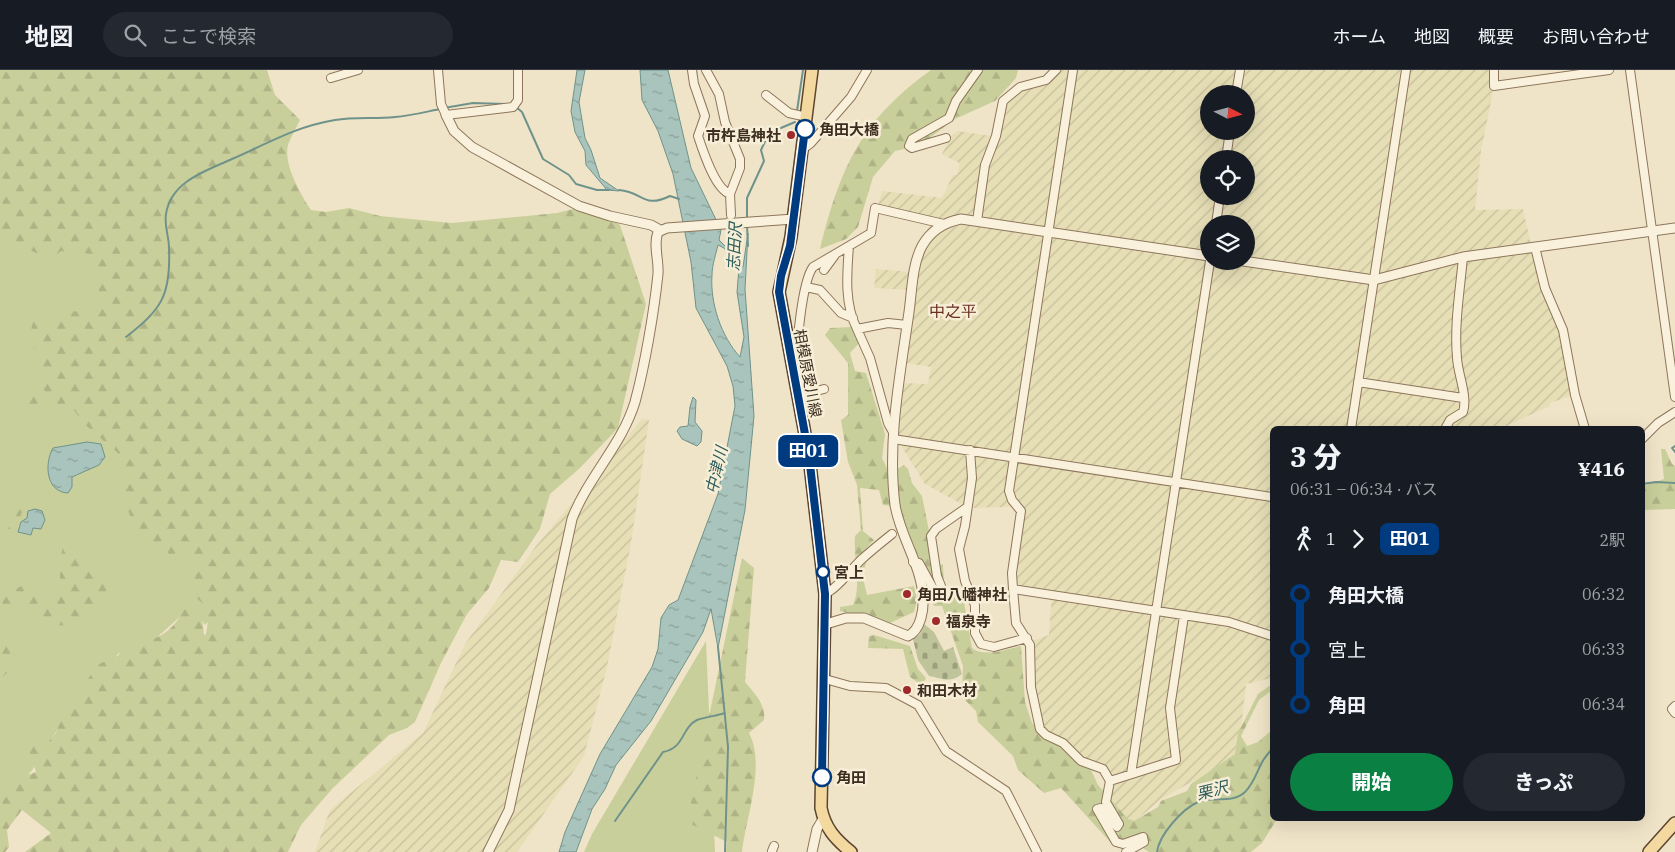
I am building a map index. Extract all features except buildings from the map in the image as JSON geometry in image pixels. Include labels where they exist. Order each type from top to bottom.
[{"type":"main road","name":"相模原愛川線","points":[[812,70],[803,149],[789,219],[790,246],[781,276],[779,292],[815,496],[825,594],[825,680],[821,797],[823,818],[835,839],[851,852]]},
{"type":"main road","points":[[1649,852],[1675,823]]},
{"type":"street","points":[[331,78],[358,70]]},
{"type":"street","points":[[438,70],[441,104],[454,131],[472,147],[579,206],[610,216],[664,229],[789,219]]},
{"type":"street","points":[[446,115],[513,108],[518,100],[518,70]]},
{"type":"street","points":[[692,70],[694,84],[705,116],[698,136],[719,184],[730,194]]},
{"type":"street","points":[[706,70],[719,94],[725,122],[740,159],[740,168],[730,194],[731,215]]},
{"type":"street","points":[[803,149],[811,144],[851,97],[867,70]]},
{"type":"street","points":[[946,138],[912,148],[910,146],[912,139],[949,118],[956,101],[978,70]]},
{"type":"street","points":[[977,221],[985,165],[996,136],[1003,101],[1020,87],[1046,80],[1056,70]]},
{"type":"street","points":[[1073,70],[1009,495],[1021,511],[1012,573],[1013,589],[1016,623],[1030,645],[1031,687],[1040,729],[1046,735],[1063,743],[1081,761],[1103,769],[1110,781],[1106,802],[1119,826],[1114,826],[1101,808],[1098,809],[1116,842],[1123,844],[1139,837],[1145,839],[1126,852]]},
{"type":"street","points":[[1238,85],[1240,70]]},
{"type":"street","points":[[1351,426],[1406,70]]},
{"type":"street","points":[[1494,70],[1494,86],[1609,70]]},
{"type":"street","points":[[1630,70],[1675,397]]},
{"type":"street","points":[[766,94],[789,113],[807,117]]},
{"type":"street","points":[[795,384],[800,381],[797,363],[800,316],[808,276],[813,266],[871,233],[876,207],[944,224]]},
{"type":"street","points":[[826,624],[857,618],[872,621],[901,635],[908,636],[914,633],[919,623],[923,602],[922,588],[895,504],[893,435],[920,250],[928,237],[944,224],[962,219],[1200,255]]},
{"type":"street","points":[[1255,263],[1374,280],[1463,258],[1675,228]]},
{"type":"street","points":[[488,852],[509,810],[572,519],[583,493],[628,423],[635,402],[658,275],[656,242],[664,229]]},
{"type":"street","points":[[849,246],[847,283],[853,318],[870,358],[893,435]]},
{"type":"street","points":[[1535,247],[1546,288],[1563,330],[1575,395],[1584,426]]},
{"type":"street","points":[[824,270],[835,253]]},
{"type":"street","points":[[1447,426],[1450,420],[1463,412],[1463,398],[1457,360],[1456,330],[1463,258]]},
{"type":"street","points":[[1131,774],[1209,270]]},
{"type":"street","points":[[806,287],[820,290],[841,312],[853,318]]},
{"type":"street","points":[[857,329],[888,323],[908,325]]},
{"type":"street","points":[[802,420],[806,418],[805,364]]},
{"type":"street","points":[[1358,382],[1463,398]]},
{"type":"street","points":[[805,394],[824,389]]},
{"type":"street","points":[[1645,437],[1658,423],[1675,412]]},
{"type":"street","points":[[893,435],[970,450],[1270,497]]},
{"type":"street","points":[[970,450],[973,472],[966,508],[965,526],[959,548],[965,581],[975,605],[975,633],[981,644],[994,647],[1027,638]]},
{"type":"street","points":[[913,562],[919,563],[935,592],[938,592],[941,586],[937,576],[930,536],[936,529],[966,508]]},
{"type":"street","points":[[825,594],[832,590],[837,582],[862,558],[892,534]]},
{"type":"street","points":[[1013,589],[1241,625],[1270,635]]},
{"type":"street","points":[[1110,781],[1176,760],[1170,708],[1184,616]]},
{"type":"street","points":[[825,680],[850,686],[886,688],[918,705],[946,751],[1001,785],[1006,791],[1037,852]]},
{"type":"street","points":[[1675,706],[1672,709],[1675,713]]},
{"type":"street","points":[[812,852],[817,829],[823,818]]},
{"type":"shaded area","points":[[1057,70],[1493,70],[1493,91],[1481,151],[1475,210],[1523,209],[1531,244],[1562,330],[1573,395],[1550,403],[1550,406],[1508,426],[1270,426],[1270,678],[1246,684],[1238,756],[1213,772],[1160,800],[1130,825],[1108,801],[1109,778],[1042,728],[1033,689],[1032,641],[1049,635],[1052,592],[1020,587],[1016,584],[1015,573],[1024,509],[1016,501],[1008,507],[969,508],[925,484],[900,444],[897,434],[903,383],[928,384],[931,367],[905,363],[917,290],[874,288],[876,269],[919,273],[923,253],[941,222],[878,205],[882,191],[942,198],[953,175],[957,175],[959,166],[959,163],[942,154],[951,136],[958,131],[997,137],[1004,101],[1014,91],[1046,81]]},
{"type":"shaded area","points":[[642,419],[649,420],[631,543],[607,667],[584,756],[517,852],[315,852],[330,810],[423,733],[465,644],[536,546]]},
{"type":"green space","points":[[0,70],[267,70],[275,95],[300,120],[288,145],[287,153],[290,170],[311,210],[326,212],[349,208],[380,216],[452,223],[557,213],[581,207],[613,220],[620,225],[646,304],[618,428],[580,468],[550,494],[540,529],[518,562],[501,560],[489,588],[467,614],[441,663],[415,722],[407,728],[389,735],[332,789],[301,825],[288,852],[25,852],[51,833],[22,810],[7,830],[9,847],[5,852],[0,852],[0,804],[22,777],[36,772],[29,750],[31,746],[44,747],[56,733],[62,716],[69,709],[97,665],[119,655],[121,650],[160,636],[175,624],[186,604],[196,605],[202,616],[204,635],[206,634],[208,615],[201,602],[190,593],[191,561],[178,553],[170,555],[163,547],[148,546],[137,530],[129,514],[125,496],[124,477],[126,460],[83,423],[75,411],[59,408],[39,384],[41,355],[28,341],[33,322],[58,317],[66,312],[94,310],[99,302],[98,265],[86,253],[81,255],[61,251],[53,258],[48,258],[0,237]]},
{"type":"green space","points":[[931,70],[1018,70],[1016,78],[995,101],[955,119],[919,146],[895,151],[873,177],[858,227],[846,239],[820,249],[845,170],[870,127],[907,89]]},
{"type":"green space","points":[[0,226],[99,252],[127,452],[221,608],[205,625],[194,607],[183,614],[153,641],[119,653],[80,693],[33,769],[0,810]]},
{"type":"green space","points":[[852,327],[859,343],[850,353],[855,371],[866,373],[885,434],[882,458],[887,468],[899,468],[904,465],[908,469],[912,483],[922,496],[936,566],[943,564],[944,593],[949,597],[957,591],[963,596],[972,648],[989,653],[1021,646],[1025,702],[1032,723],[1082,766],[1091,770],[1098,785],[1128,819],[1134,821],[1158,807],[1161,801],[1187,791],[1191,784],[1235,754],[1238,733],[1258,694],[1270,685],[1270,692],[1259,700],[1241,736],[1247,746],[1258,742],[1270,732],[1270,821],[1276,821],[1262,843],[1251,852],[1149,852],[1133,842],[1112,844],[1061,788],[1044,793],[1018,770],[1013,756],[978,722],[976,711],[962,697],[963,666],[942,606],[934,606],[909,545],[899,507],[883,505],[879,490],[860,488],[863,531],[874,540],[861,554],[867,561],[862,574],[867,595],[914,586],[917,600],[914,612],[890,623],[840,611],[840,607],[853,605],[856,597],[855,536],[861,530],[857,485],[848,462],[841,420],[848,415],[848,363],[825,335],[830,328]]},
{"type":"green space","points":[[27,390],[36,397],[46,411],[39,418],[29,417],[21,397]]},
{"type":"green space","points":[[1661,449],[1665,449],[1672,464],[1675,466],[1675,509],[1645,510],[1645,485],[1664,479]]},
{"type":"green space","points":[[10,496],[17,498],[22,512],[13,536],[21,558],[14,560],[4,535],[13,521]]},
{"type":"green space","points":[[66,543],[97,582],[106,579],[116,581],[117,585],[106,588],[111,606],[96,610],[81,626],[51,625],[40,613],[21,607],[0,627],[0,596],[28,583],[47,595],[60,593],[60,563],[63,545]]},
{"type":"green space","points":[[742,558],[754,568],[745,682],[761,704],[764,720],[749,733],[754,746],[756,760],[753,791],[742,852],[726,852],[727,842],[687,822]]},
{"type":"green space","points":[[924,624],[934,632],[944,651],[953,647],[962,674],[949,680],[929,676],[918,660],[913,639],[920,634]]},
{"type":"green space","points":[[874,635],[910,646],[918,669],[926,678],[924,682],[917,682],[910,677],[903,649],[868,648],[869,636]]},
{"type":"green space","points":[[706,641],[715,852],[584,852],[592,834]]},
{"type":"green space","points":[[9,642],[17,662],[0,680],[0,651]]},
{"type":"water","points":[[577,70],[585,70],[579,102],[585,138],[600,178],[619,191],[607,190],[586,165],[585,151],[575,132],[571,111]]},
{"type":"water","points":[[640,70],[668,70],[691,168],[721,230],[719,240],[743,267],[748,233],[745,289],[754,416],[745,510],[718,648],[711,609],[703,632],[651,721],[616,765],[605,789],[592,809],[576,852],[559,852],[565,832],[600,754],[652,667],[658,649],[661,618],[669,605],[678,600],[718,494],[735,406],[733,386],[727,366],[696,308],[691,262],[673,174],[658,131],[642,100]],"holes":[[[718,245],[724,248],[739,268],[737,292],[744,337],[740,357],[733,349],[722,329],[713,297],[712,275],[714,260]]]},
{"type":"water","points":[[693,397],[696,400],[695,422],[702,431],[701,442],[697,446],[682,439],[677,431],[680,427],[688,426]]},
{"type":"water","points":[[87,442],[101,444],[105,457],[99,465],[72,477],[72,487],[68,493],[55,488],[51,483],[48,469],[48,462],[53,448]]},
{"type":"water","points":[[35,509],[42,511],[45,520],[41,529],[33,528],[31,535],[18,532],[21,522],[27,518],[28,511]]},
{"type":"waterway","name":"志田沢","points":[[797,111],[803,70]]},
{"type":"waterway","points":[[444,108],[473,103],[506,104]]},
{"type":"waterway","points":[[516,107],[522,112],[543,159],[569,175],[576,184],[597,190],[609,190]]},
{"type":"waterway","points":[[126,337],[148,318],[162,300],[166,289],[169,264],[166,214],[169,203],[182,185],[201,173],[270,141],[320,123],[335,120],[412,115],[440,109]]},
{"type":"waterway","name":"志田沢","points":[[747,218],[747,198],[764,161],[761,150],[769,133],[795,122]]},
{"type":"waterway","points":[[619,190],[654,201],[670,196],[679,199]]},
{"type":"waterway","name":"志田沢","points":[[747,225],[748,246]]},
{"type":"waterway","name":"栗沢","points":[[1675,446],[1672,448],[1675,452]]},
{"type":"waterway","name":"栗沢","points":[[1645,484],[1675,483]]},
{"type":"waterway","points":[[718,647],[728,747],[725,852]]},
{"type":"waterway","points":[[615,821],[663,752],[675,746],[688,728],[697,720],[725,713]]},
{"type":"waterway","name":"栗沢","points":[[1157,852],[1162,838],[1172,823],[1192,805],[1204,800],[1235,798],[1245,792],[1253,782],[1264,759],[1270,752]]},
{"type":"bus line","name":"田01","points":[[805,129],[790,246],[781,276],[779,303],[809,456],[825,594],[822,777]]},
{"type":"place","name":"角田大橋","points":[[805,129]]},
{"type":"place","name":"市杵島神社","points":[[791,135]]},
{"type":"place","name":"宮上","points":[[823,572]]},
{"type":"place","name":"角田八幡神社","points":[[907,594]]},
{"type":"place","name":"福泉寺","points":[[936,621]]},
{"type":"place","name":"和田木材","points":[[907,690]]},
{"type":"place","name":"角田","points":[[822,777]]},
{"type":"district","name":"中之平","points":[[953,311]]},
{"type":"water label","name":"中津川","points":[[716,470]]}]
